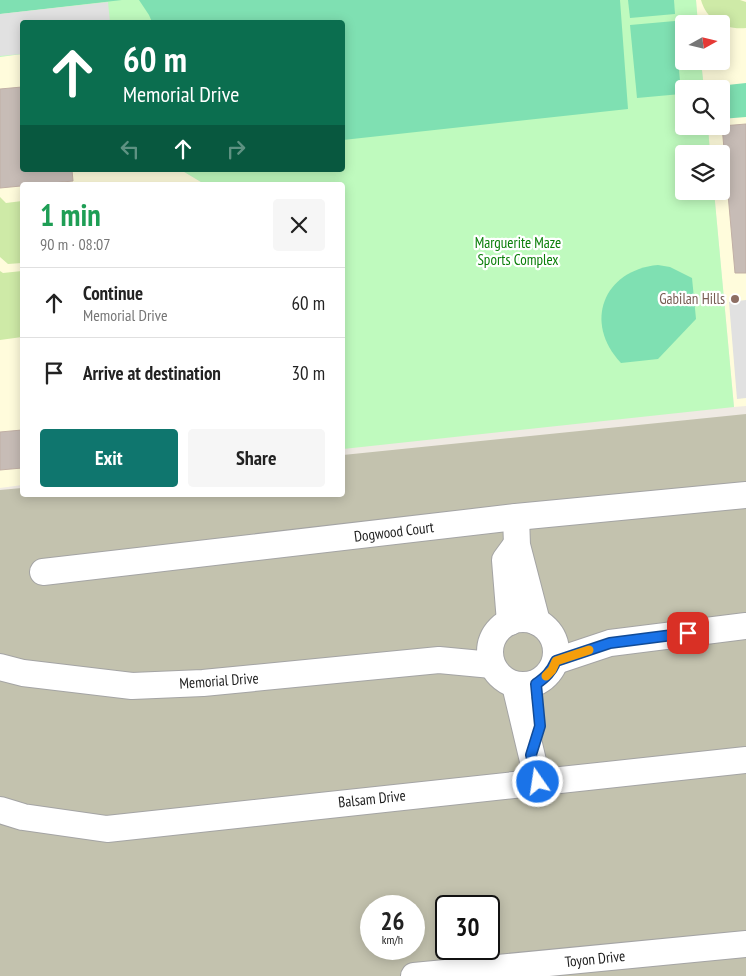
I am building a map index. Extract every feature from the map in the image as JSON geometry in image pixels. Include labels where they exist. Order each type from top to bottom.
[{"type":"street","name":"Dogwood Court","points":[[43,572],[516,518],[746,495]]},
{"type":"street","points":[[516,518],[517,545],[549,640],[552,670],[545,678],[525,684],[505,681],[492,665],[490,655],[501,630],[505,560],[517,545]]},
{"type":"street","points":[[439,660],[501,630],[515,620],[526,619],[549,640],[610,643],[746,626]]},
{"type":"street","points":[[439,660],[492,665]]},
{"type":"street","name":"Memorial Drive","points":[[0,667],[23,672],[132,686],[204,683],[439,660]]},
{"type":"street","points":[[525,684],[531,755],[538,782]]},
{"type":"street","name":"Balsam Drive","points":[[0,810],[23,817],[107,828],[746,760]]},
{"type":"street","name":"Toyon Drive","points":[[414,976],[746,944]]},
{"type":"shaded area","name":"Gabilan Hills","points":[[696,0],[746,0],[746,406],[734,407],[715,200],[730,200],[730,145],[709,145],[709,135],[730,135],[730,80],[703,80],[702,70],[730,70],[730,15],[697,15]]},
{"type":"shaded area","points":[[108,2],[110,20],[20,20],[20,54],[0,56],[0,14]]},
{"type":"shaded area","points":[[20,54],[20,172],[184,172],[201,182],[20,182],[20,485],[0,488],[0,56]]},
{"type":"shaded area","points":[[746,300],[746,398],[737,399],[729,302]]},
{"type":"shaded area","points":[[746,414],[746,976],[0,976],[0,490],[20,488],[20,497],[345,497],[345,455]]},
{"type":"green space","name":"Marguerite Maze Sports Complex","points":[[0,0],[696,0],[697,15],[675,15],[675,70],[702,70],[703,80],[675,80],[675,135],[709,135],[709,145],[675,145],[675,200],[715,200],[734,407],[345,449],[345,182],[201,182],[184,172],[345,172],[345,20],[20,20],[20,54],[0,57]]},
{"type":"green space","points":[[0,0],[122,0],[0,14]]},
{"type":"green space","points":[[139,0],[620,0],[628,109],[345,140],[345,20],[151,20]]},
{"type":"green space","points":[[628,0],[674,0],[675,14],[630,18]]},
{"type":"green space","points":[[701,0],[740,0],[746,2],[746,28],[730,27],[730,15],[709,15]]},
{"type":"green space","points":[[675,21],[675,70],[679,70],[680,80],[675,80],[675,95],[637,98],[630,25]]},
{"type":"green space","points":[[746,83],[746,117],[730,118],[730,85]]},
{"type":"green space","points":[[0,197],[6,203],[20,201],[20,263],[8,264],[0,257]]},
{"type":"green space","points":[[658,265],[670,267],[692,278],[696,319],[658,359],[621,363],[609,348],[603,332],[602,316],[605,301],[612,288],[624,277],[639,269]]},
{"type":"green space","points":[[0,271],[3,273],[20,271],[20,337],[0,340]]},
{"type":"building","points":[[20,87],[20,172],[72,172],[73,181],[20,182],[20,186],[0,188],[0,89]]},
{"type":"building","points":[[746,124],[746,273],[735,273],[729,200],[730,145],[724,145],[723,135],[730,135],[730,125]]},
{"type":"building","points":[[20,430],[20,468],[0,470],[0,432]]},
{"type":"slow traffic","points":[[546,676],[552,670],[556,661],[589,650]]},
{"type":"place","name":"Gabilan Hills","points":[[735,299]]},
{"type":"route","points":[[538,782],[531,755],[540,726],[536,684],[552,670],[556,661],[610,643],[688,633]]}]
